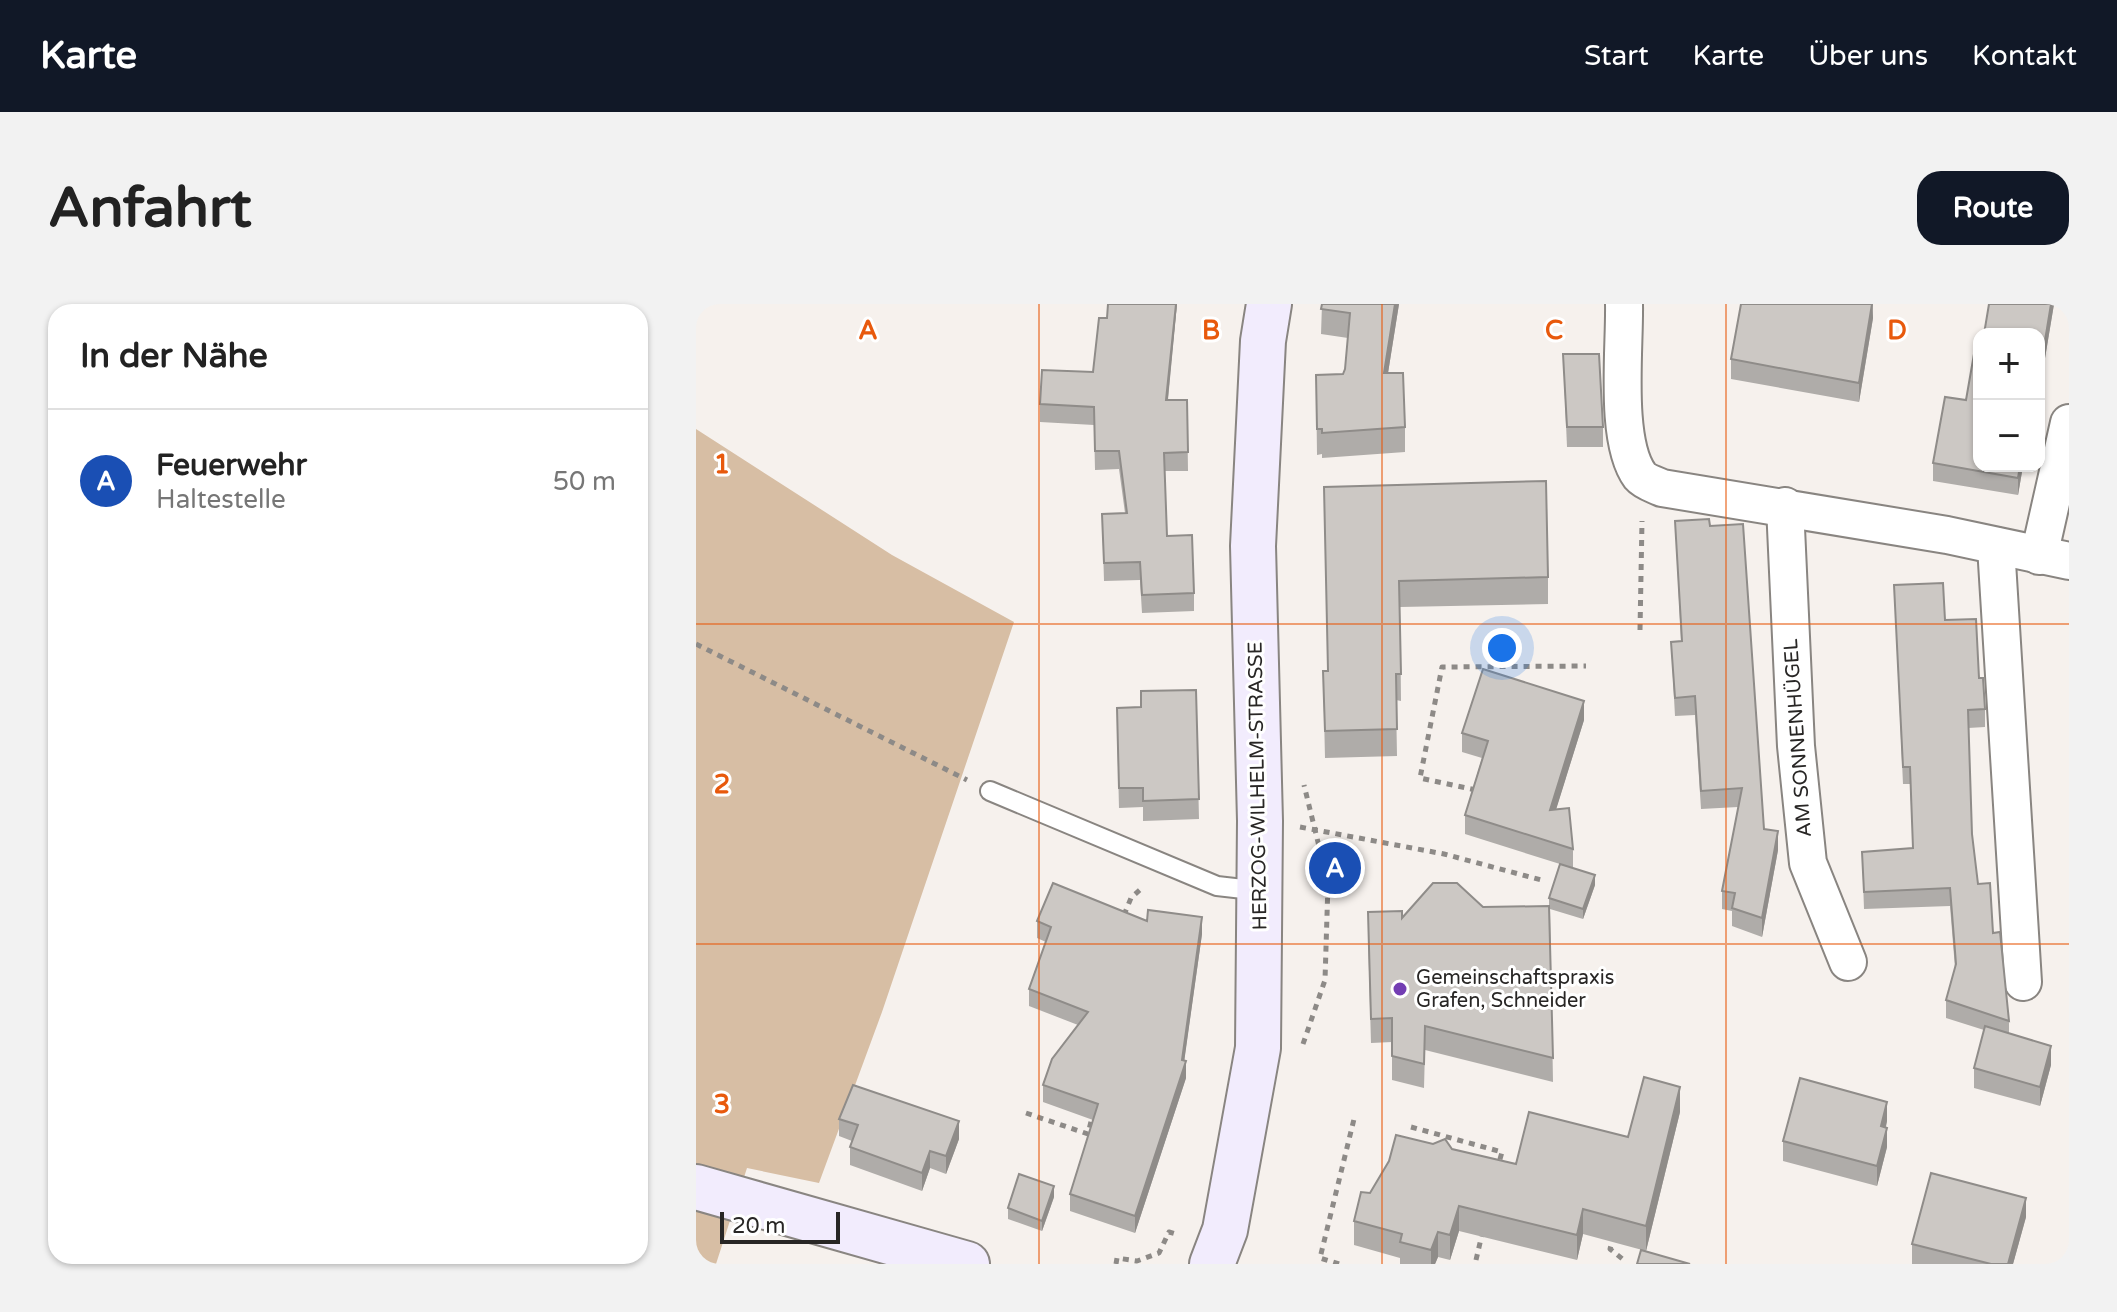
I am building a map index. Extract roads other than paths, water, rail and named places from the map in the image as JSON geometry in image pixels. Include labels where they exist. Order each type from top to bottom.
[{"type":"main road","name":"HERZOG-WILHELM-STRASSE","points":[[1212,1264],[1225,1230],[1258,1048],[1261,891],[1253,546],[1263,341],[1269,304]]},
{"type":"main road","points":[[696,1187],[967,1264]]},
{"type":"street","points":[[1624,304],[1622,405],[1628,442],[1640,476],[1662,488],[1785,506],[2054,558],[2069,423]]},
{"type":"street","name":"AM SONNENHÜGEL","points":[[1785,506],[1795,735],[1808,863],[1848,962]]},
{"type":"street","points":[[1996,546],[2023,982]]},
{"type":"lane","points":[[990,791],[1217,886],[1261,891]]},
{"type":"place","name":"Feuerwehr","points":[[1335,868]]},
{"type":"place","name":"Gemeinschaftspraxis Grafen, Schneider","points":[[1400,989]]}]
